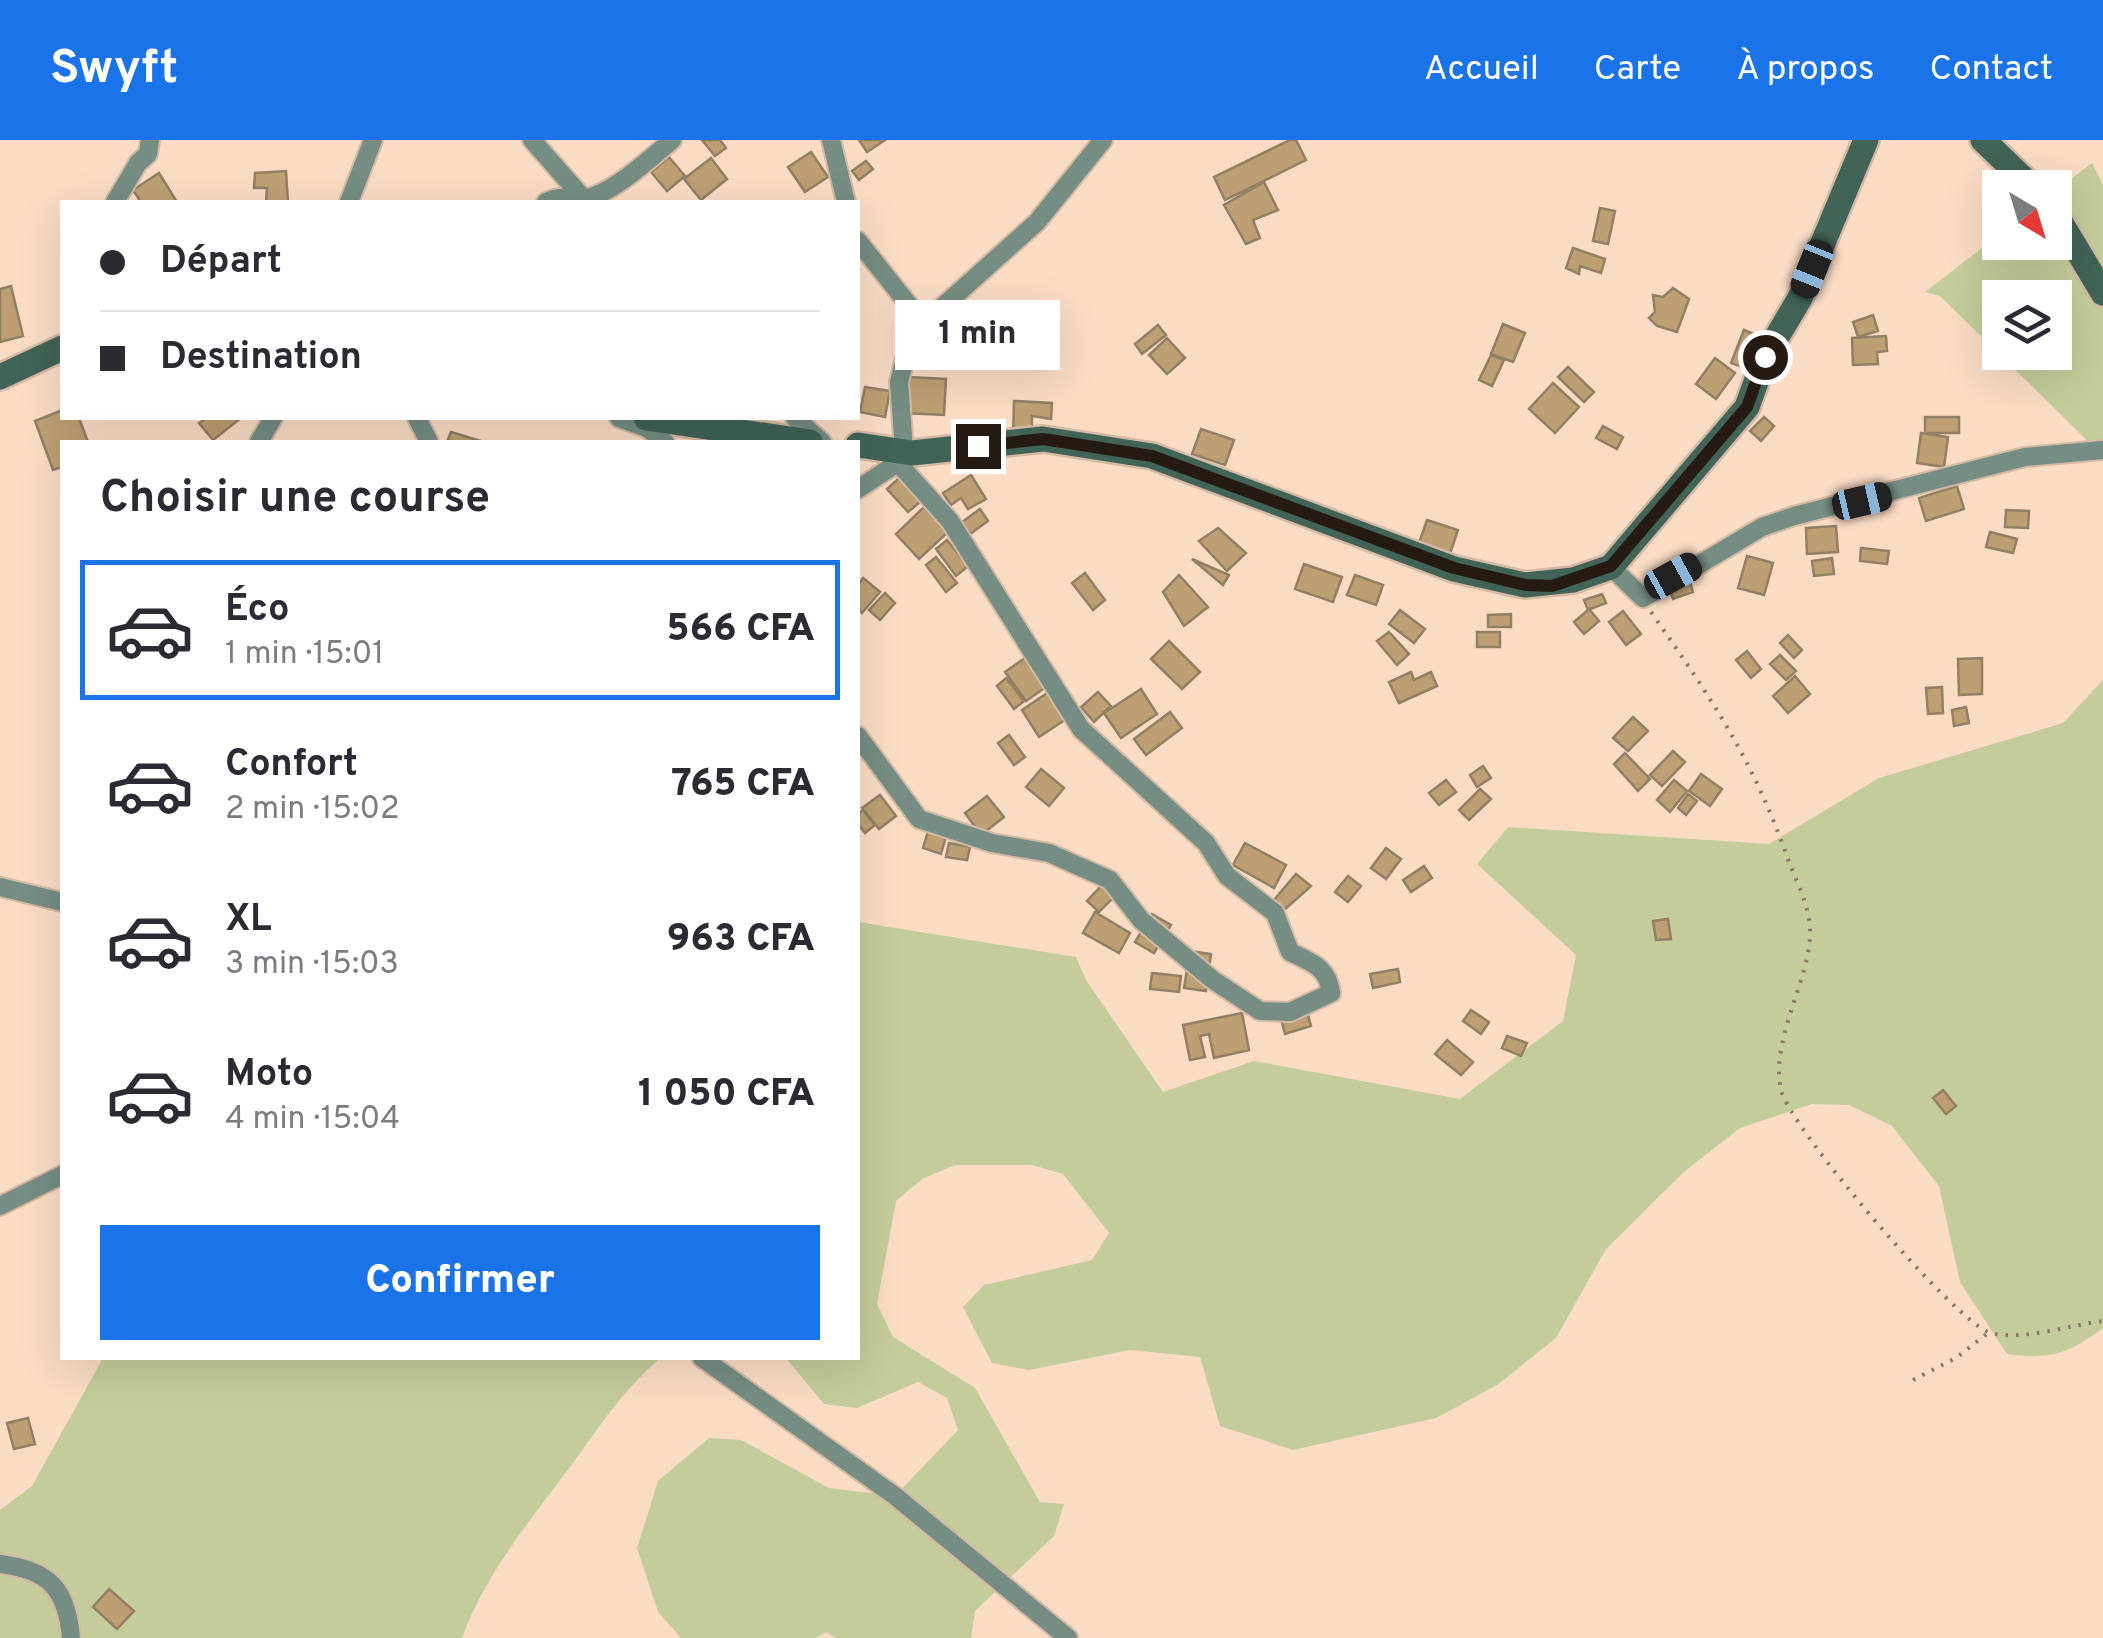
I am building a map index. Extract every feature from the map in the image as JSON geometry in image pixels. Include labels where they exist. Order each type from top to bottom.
[{"type":"main road","points":[[860,445],[905,456],[1043,439],[1105,447],[1188,468],[1454,568],[1525,585],[1552,586],[1611,566],[1747,407],[1765,357],[1800,298],[1866,140]]},
{"type":"main road","points":[[1983,140],[2014,170]]},
{"type":"main road","points":[[2072,242],[2103,294]]},
{"type":"main road","points":[[0,377],[60,349]]},
{"type":"main road","points":[[654,420],[714,436],[765,425],[805,440]]},
{"type":"street","points":[[116,200],[138,163],[148,154],[150,140]]},
{"type":"street","points":[[351,200],[374,140]]},
{"type":"street","points":[[532,140],[585,200]]},
{"type":"street","points":[[585,200],[631,173],[672,140]]},
{"type":"street","points":[[832,140],[846,200]]},
{"type":"street","points":[[860,739],[919,818],[992,843],[1050,853],[1110,880],[1141,920],[1213,980],[1260,1011],[1290,1012],[1332,993],[1330,977],[1319,966],[1290,952],[1275,912],[1227,876],[1206,843],[1081,729],[905,456],[899,382],[905,348],[924,324],[1037,222],[1102,140]]},
{"type":"street","points":[[553,200],[572,195],[585,200]]},
{"type":"street","points":[[860,244],[924,324]]},
{"type":"street","points":[[625,420],[647,428],[662,440]]},
{"type":"street","points":[[797,420],[820,440]]},
{"type":"street","points":[[1611,566],[1643,598],[1747,536],[1794,516],[2025,458],[2103,450]]},
{"type":"street","points":[[860,488],[905,456]]},
{"type":"street","points":[[0,887],[60,902]]},
{"type":"street","points":[[0,1206],[60,1176]]},
{"type":"street","points":[[705,1360],[896,1496],[1068,1638]]},
{"type":"street","points":[[0,1564],[19,1566],[56,1586],[66,1601],[71,1638]]},
{"type":"path","points":[[1644,602],[1728,722],[1768,802],[1810,922],[1780,1049],[1781,1090],[1799,1128],[1952,1308],[1988,1332],[2008,1334],[2103,1320]]},
{"type":"path","points":[[1913,1380],[1956,1358],[1988,1332]]},
{"type":"green space","points":[[2092,163],[2103,185],[2103,456],[2015,370],[2072,370],[2072,280],[1982,280],[1982,337],[1940,296],[1925,292],[1982,248],[1982,260],[2072,260],[2072,178]]},
{"type":"green space","points":[[2103,680],[2103,1328],[2091,1337],[2058,1353],[2007,1354],[1960,1282],[1939,1186],[1892,1126],[1849,1105],[1812,1104],[1740,1128],[1685,1171],[1606,1249],[1556,1338],[1497,1385],[1436,1418],[1293,1450],[1220,1426],[1200,1357],[1130,1350],[1029,1370],[992,1363],[963,1307],[984,1285],[1092,1260],[1109,1233],[1063,1174],[1032,1165],[955,1165],[922,1179],[896,1201],[877,1304],[893,1337],[975,1388],[1040,1502],[1064,1504],[1054,1536],[975,1611],[971,1638],[836,1638],[826,1632],[816,1638],[681,1638],[658,1612],[637,1548],[658,1481],[709,1438],[741,1440],[829,1488],[895,1496],[958,1430],[947,1398],[918,1382],[857,1408],[824,1404],[788,1360],[860,1360],[860,922],[1076,957],[1086,980],[1163,1092],[1254,1061],[1460,1099],[1563,1021],[1576,955],[1477,864],[1508,827],[1769,844],[1879,778],[2063,723]]},
{"type":"green space","points":[[102,1360],[659,1360],[614,1408],[526,1526],[483,1591],[462,1638],[0,1638],[0,1510],[32,1486]]},
{"type":"building","points":[[702,140],[720,140],[726,148],[715,156]]},
{"type":"building","points":[[859,140],[885,140],[867,152]]},
{"type":"building","points":[[1296,140],[1306,160],[1225,200],[1214,177]]},
{"type":"building","points":[[811,152],[828,177],[805,192],[788,167]]},
{"type":"building","points":[[669,157],[685,176],[667,191],[651,172]]},
{"type":"building","points":[[711,158],[727,179],[701,200],[684,179]]},
{"type":"building","points":[[866,161],[873,169],[859,180],[852,171]]},
{"type":"building","points":[[286,171],[288,200],[266,200],[267,188],[254,188],[255,173]]},
{"type":"building","points":[[159,173],[176,200],[140,200],[133,190]]},
{"type":"building","points":[[1264,182],[1278,210],[1253,220],[1260,238],[1246,244],[1224,205]]},
{"type":"building","points":[[1600,208],[1615,211],[1608,244],[1593,241]]},
{"type":"building","points":[[1573,248],[1605,259],[1601,273],[1580,266],[1579,274],[1566,268]]},
{"type":"building","points":[[11,286],[23,336],[0,342],[0,289]]},
{"type":"building","points":[[1673,288],[1689,299],[1677,332],[1657,326],[1649,318],[1655,312],[1653,295],[1663,297]]},
{"type":"building","points":[[1873,315],[1878,331],[1858,337],[1853,322]]},
{"type":"building","points":[[1503,324],[1525,333],[1513,362],[1491,354]]},
{"type":"building","points":[[1158,325],[1166,335],[1142,354],[1135,344]]},
{"type":"building","points":[[1744,330],[1761,337],[1748,369],[1731,363]]},
{"type":"building","points":[[1886,336],[1887,351],[1877,352],[1878,364],[1853,365],[1852,338]]},
{"type":"building","points":[[1167,338],[1185,358],[1167,374],[1149,355]]},
{"type":"building","points":[[1491,355],[1504,360],[1492,386],[1479,380]]},
{"type":"building","points":[[1715,358],[1735,373],[1716,399],[1696,384]]},
{"type":"building","points":[[1568,367],[1594,392],[1584,402],[1558,377]]},
{"type":"building","points":[[908,377],[946,379],[944,415],[905,413]]},
{"type":"building","points":[[1553,383],[1579,407],[1555,433],[1529,409]]},
{"type":"building","points":[[865,387],[890,391],[885,417],[860,412]]},
{"type":"building","points":[[1014,401],[1052,403],[1051,419],[1032,416],[1032,438],[1013,438]]},
{"type":"building","points":[[60,411],[60,420],[80,420],[87,440],[60,440],[60,468],[53,470],[35,421]]},
{"type":"building","points":[[1764,417],[1774,426],[1761,441],[1750,431]]},
{"type":"building","points":[[1925,417],[1959,417],[1959,433],[1925,433]]},
{"type":"building","points":[[204,420],[238,420],[213,440],[199,423]]},
{"type":"building","points":[[1603,426],[1623,437],[1617,449],[1596,438]]},
{"type":"building","points":[[1201,429],[1234,440],[1225,465],[1192,454]]},
{"type":"building","points":[[451,432],[477,440],[448,440]]},
{"type":"building","points":[[1921,433],[1948,437],[1944,467],[1917,463]]},
{"type":"building","points":[[971,475],[986,499],[968,509],[961,498],[951,505],[943,493]]},
{"type":"building","points":[[899,478],[920,502],[908,512],[887,489]]},
{"type":"building","points":[[1957,486],[1964,509],[1926,521],[1919,498]]},
{"type":"building","points":[[924,507],[948,532],[919,559],[896,534]]},
{"type":"building","points":[[980,509],[988,521],[970,534],[962,522]]},
{"type":"building","points":[[2006,510],[2029,511],[2028,528],[2005,527]]},
{"type":"building","points":[[1427,520],[1458,530],[1450,554],[1419,543]]},
{"type":"building","points":[[1836,526],[1838,552],[1807,554],[1806,528]]},
{"type":"building","points":[[1218,528],[1246,553],[1227,571],[1199,541]]},
{"type":"building","points":[[1990,532],[2017,539],[2013,553],[1986,547]]},
{"type":"building","points":[[947,540],[968,566],[956,576],[936,549]]},
{"type":"building","points":[[1861,548],[1889,551],[1887,564],[1860,561]]},
{"type":"building","points":[[1747,556],[1773,563],[1764,595],[1738,588]]},
{"type":"building","points":[[936,557],[957,583],[946,592],[926,565]]},
{"type":"building","points":[[1832,558],[1834,574],[1814,576],[1812,561]]},
{"type":"building","points":[[1192,559],[1229,575],[1223,585]]},
{"type":"building","points":[[1304,564],[1342,577],[1333,602],[1295,589]]},
{"type":"building","points":[[1085,573],[1105,600],[1093,610],[1072,583]]},
{"type":"building","points":[[1179,575],[1208,607],[1184,626],[1163,592]]},
{"type":"building","points":[[1355,575],[1383,585],[1376,605],[1347,595]]},
{"type":"building","points":[[863,578],[880,592],[862,613],[860,611]]},
{"type":"building","points":[[1689,578],[1693,592],[1673,599],[1668,585]]},
{"type":"building","points":[[885,593],[895,603],[880,620],[869,610]]},
{"type":"building","points":[[1602,594],[1606,603],[1588,610],[1584,600]]},
{"type":"building","points":[[1589,609],[1599,621],[1584,634],[1574,622]]},
{"type":"building","points":[[1400,610],[1425,629],[1414,643],[1389,624]]},
{"type":"building","points":[[1623,611],[1641,634],[1626,645],[1609,622]]},
{"type":"building","points":[[1511,614],[1511,627],[1488,627],[1488,615]]},
{"type":"building","points":[[1389,632],[1409,654],[1397,665],[1377,641]]},
{"type":"building","points":[[1477,632],[1500,632],[1500,647],[1477,647]]},
{"type":"building","points":[[1788,635],[1802,650],[1794,658],[1780,643]]},
{"type":"building","points":[[1169,641],[1200,672],[1182,689],[1151,659]]},
{"type":"building","points":[[1747,651],[1761,669],[1751,678],[1736,660]]},
{"type":"building","points":[[1780,655],[1796,671],[1786,680],[1770,664]]},
{"type":"building","points":[[1025,658],[1046,687],[1026,701],[1005,672]]},
{"type":"building","points":[[1982,658],[1982,694],[1959,695],[1958,659]]},
{"type":"building","points":[[1411,672],[1414,680],[1431,672],[1437,686],[1399,703],[1389,682]]},
{"type":"building","points":[[1795,676],[1810,694],[1788,713],[1773,696]]},
{"type":"building","points":[[1006,678],[1024,701],[1014,709],[997,686]]},
{"type":"building","points":[[1942,687],[1943,713],[1928,714],[1926,688]]},
{"type":"building","points":[[1141,689],[1157,714],[1121,738],[1104,713]]},
{"type":"building","points":[[1050,691],[1068,718],[1039,737],[1022,710]]},
{"type":"building","points":[[1098,692],[1111,706],[1094,722],[1081,707]]},
{"type":"building","points":[[1966,707],[1969,723],[1954,726],[1952,710]]},
{"type":"building","points":[[1170,712],[1182,728],[1146,755],[1134,739]]},
{"type":"building","points":[[1633,717],[1648,731],[1628,751],[1613,738]]},
{"type":"building","points":[[1009,735],[1025,757],[1014,765],[998,743]]},
{"type":"building","points":[[1673,751],[1685,762],[1662,786],[1650,775]]},
{"type":"building","points":[[1625,753],[1650,779],[1638,791],[1614,764]]},
{"type":"building","points":[[1483,766],[1491,778],[1477,787],[1470,775]]},
{"type":"building","points":[[1041,769],[1064,788],[1049,806],[1026,787]]},
{"type":"building","points":[[1701,774],[1722,789],[1710,806],[1689,791]]},
{"type":"building","points":[[1446,780],[1456,792],[1439,805],[1429,793]]},
{"type":"building","points":[[1674,780],[1687,791],[1670,812],[1657,800]]},
{"type":"building","points":[[1480,789],[1491,799],[1469,820],[1459,810]]},
{"type":"building","points":[[1688,794],[1697,801],[1686,815],[1678,808]]},
{"type":"building","points":[[880,795],[896,816],[879,829],[862,808]]},
{"type":"building","points":[[987,796],[1004,817],[981,835],[965,813]]},
{"type":"building","points":[[863,810],[875,825],[865,833],[860,827]]},
{"type":"building","points":[[929,828],[947,833],[941,854],[923,848]]},
{"type":"building","points":[[949,843],[970,847],[967,860],[946,857]]},
{"type":"building","points":[[1245,843],[1286,865],[1274,888],[1233,865]]},
{"type":"building","points":[[1386,848],[1401,859],[1386,879],[1371,868]]},
{"type":"building","points":[[1424,866],[1432,878],[1411,892],[1403,880]]},
{"type":"building","points":[[1296,874],[1311,886],[1284,910],[1273,901]]},
{"type":"building","points":[[1348,876],[1361,886],[1348,902],[1335,892]]},
{"type":"building","points":[[1105,882],[1117,894],[1099,912],[1087,901]]},
{"type":"building","points":[[1095,912],[1130,933],[1119,953],[1083,933]]},
{"type":"building","points":[[1152,914],[1171,925],[1154,953],[1135,942]]},
{"type":"building","points":[[1668,919],[1671,939],[1656,940],[1653,921]]},
{"type":"building","points":[[1190,951],[1211,954],[1206,991],[1184,988]]},
{"type":"building","points":[[1398,969],[1400,982],[1373,988],[1370,974]]},
{"type":"building","points":[[1152,973],[1181,976],[1179,992],[1150,989]]},
{"type":"building","points":[[1471,1010],[1489,1022],[1481,1034],[1463,1021]]},
{"type":"building","points":[[1307,1011],[1311,1026],[1285,1034],[1281,1019]]},
{"type":"building","points":[[1242,1013],[1249,1050],[1214,1058],[1209,1034],[1200,1036],[1205,1057],[1190,1060],[1183,1025]]},
{"type":"building","points":[[1507,1036],[1527,1043],[1521,1056],[1502,1048]]},
{"type":"building","points":[[1447,1040],[1473,1062],[1461,1075],[1435,1054]]},
{"type":"building","points":[[1943,1090],[1956,1106],[1946,1114],[1933,1098]]},
{"type":"building","points":[[28,1418],[35,1444],[14,1449],[7,1423]]},
{"type":"building","points":[[109,1589],[134,1611],[117,1629],[93,1607]]},
{"type":"route","points":[[978,446],[1043,439],[1152,456],[1454,568],[1525,585],[1552,586],[1611,566],[1747,407],[1765,357]]}]
